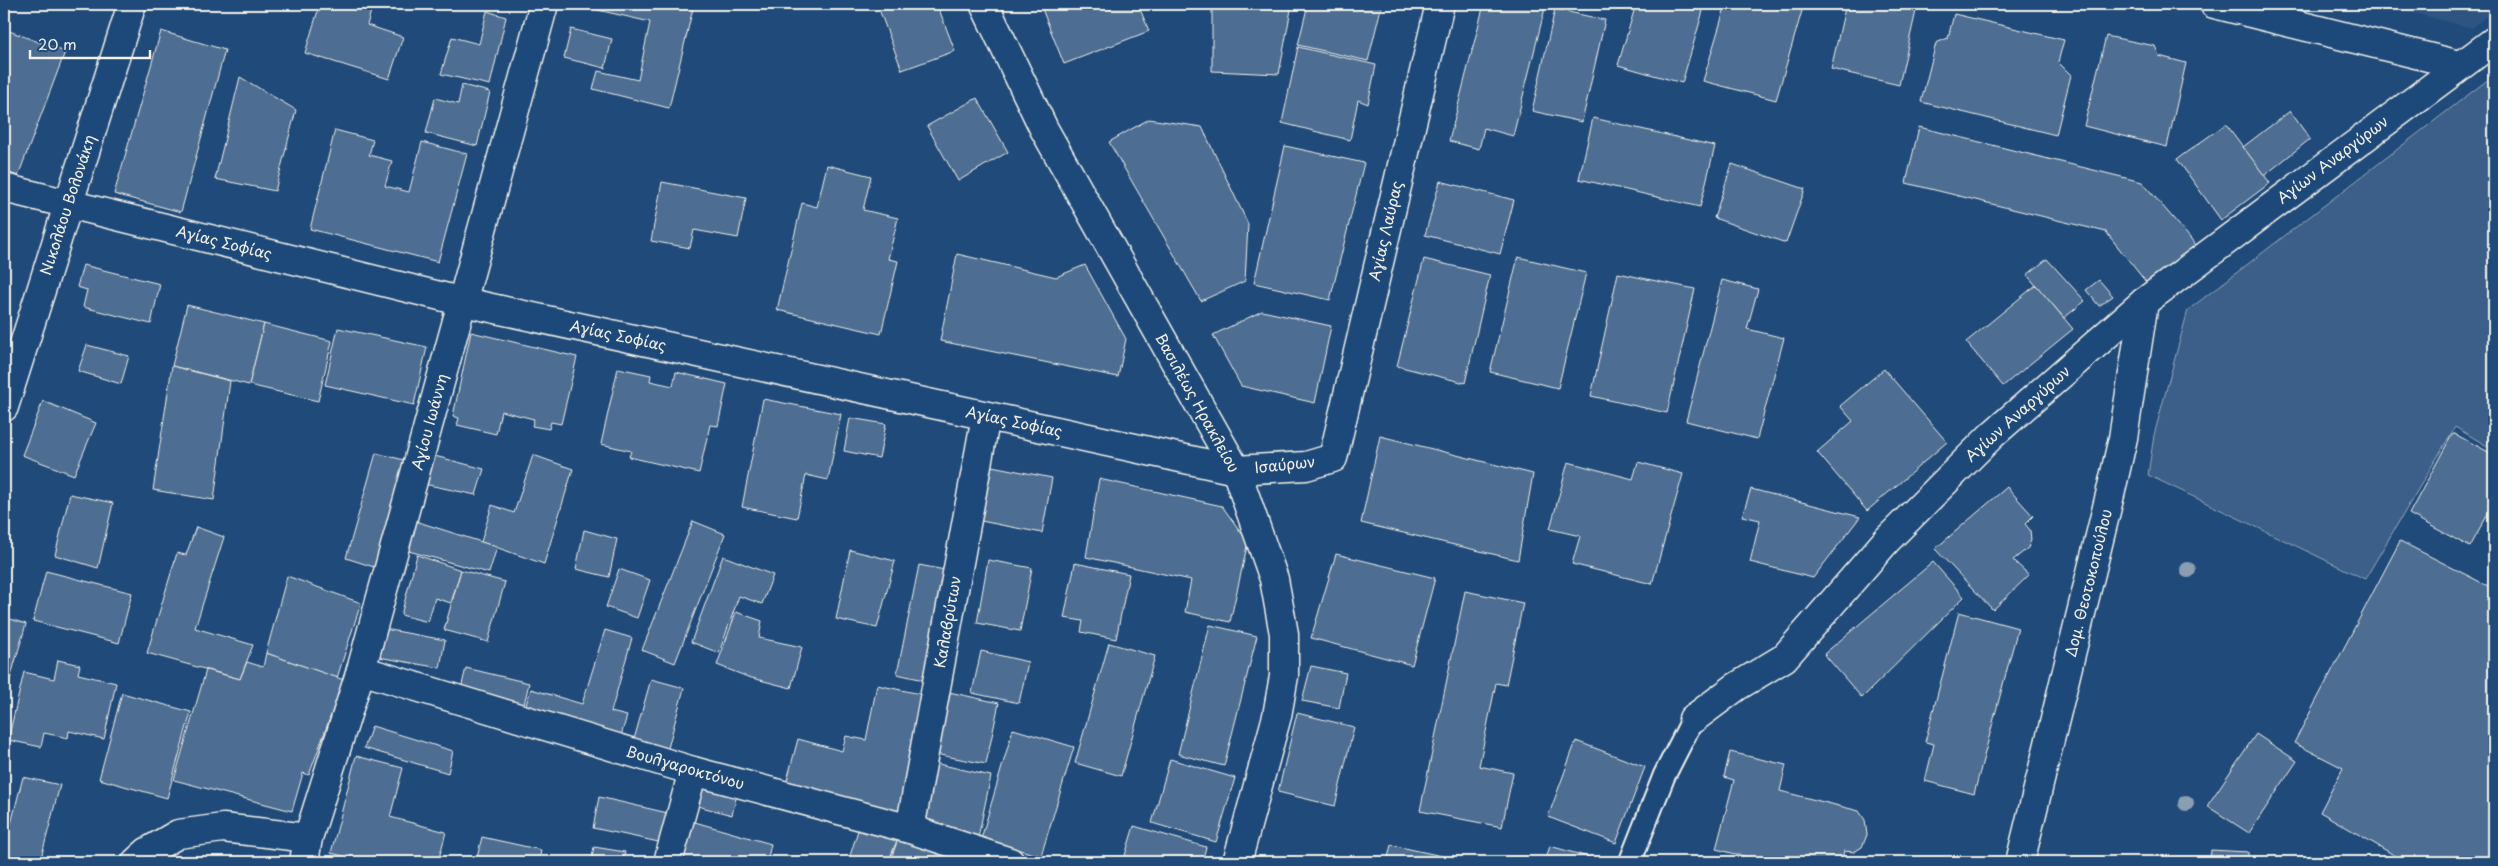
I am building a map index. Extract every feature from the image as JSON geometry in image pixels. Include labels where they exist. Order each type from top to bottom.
[{"type":"street","name":"Νικολάου Βολονάκη","points":[[4,407],[132,4]]},
{"type":"street","name":"Αγίου Ιωάννη","points":[[306,850],[362,670],[544,4]]},
{"type":"street","name":"Βασιλέως Ηρακλείου","points":[[984,4],[1044,128],[1236,470],[1274,579],[1284,634],[1284,676],[1277,716],[1237,862]]},
{"type":"street","name":"Αγίας Λαύρας","points":[[1333,458],[1440,4]]},
{"type":"street","points":[[2214,4],[2460,65]]},
{"type":"street","name":"Αγίων Αναργύρων","points":[[1694,719],[1736,687],[1784,658],[1887,540],[1992,435],[2142,313],[2460,65],[2494,41]]},
{"type":"street","name":"Αγίας Σοφίας","points":[[4,188],[464,302],[1236,470]]},
{"type":"street","name":"Δομ. Θεοτοκοπούλου","points":[[2020,862],[2123,438],[2142,313]]},
{"type":"street","name":"Καλαβρύτων","points":[[910,829],[986,416]]},
{"type":"street","name":"Ισαύρων","points":[[1236,470],[1306,466],[1333,458]]},
{"type":"street","name":"Βουλγαροκτόνου","points":[[362,670],[694,771],[910,829],[1010,862]]},
{"type":"street","points":[[668,862],[694,771]]},
{"type":"street","points":[[136,862],[147,852],[178,834],[223,828],[306,850]]},
{"type":"lane","name":"Αγίων Αναργύρων","points":[[1630,862],[1664,776],[1694,719]]},
{"type":"shaded area","points":[[2379,4],[2494,4],[2494,10],[2472,28]]},
{"type":"shaded area","points":[[2494,75],[2494,196],[2486,206],[2494,214],[2494,450],[2455,427],[2365,579],[2148,475],[2154,435],[2188,310]]},
{"type":"building","points":[[320,4],[373,4],[367,25],[403,37],[389,79],[305,53]]},
{"type":"building","points":[[572,4],[694,4],[669,108],[593,89],[598,71],[638,80],[650,22]]},
{"type":"building","points":[[877,4],[937,4],[955,51],[902,70]]},
{"type":"building","points":[[1040,4],[1138,4],[1149,31],[1064,64]]},
{"type":"building","points":[[1212,4],[1292,4],[1279,74],[1212,71]]},
{"type":"building","points":[[1308,4],[1382,4],[1368,61],[1298,45]]},
{"type":"building","points":[[1484,4],[1546,4],[1513,136],[1484,128],[1479,149],[1449,141]]},
{"type":"building","points":[[1636,4],[1705,4],[1682,83],[1618,65]]},
{"type":"building","points":[[1726,4],[1804,4],[1776,100],[1703,81]]},
{"type":"building","points":[[1846,4],[1888,4],[1916,11],[1899,85],[1831,69]]},
{"type":"building","points":[[1555,9],[1605,20],[1582,122],[1532,111]]},
{"type":"building","points":[[487,11],[506,17],[490,85],[441,74],[452,37],[479,44]]},
{"type":"building","points":[[1954,14],[2064,40],[2058,62],[2071,75],[2056,135],[1921,102],[1936,43],[1948,38]]},
{"type":"building","points":[[4,29],[65,52],[18,176],[4,171]]},
{"type":"building","points":[[571,29],[612,39],[605,68],[564,58]]},
{"type":"building","points":[[161,31],[225,50],[181,212],[114,194]]},
{"type":"building","points":[[2106,36],[2155,46],[2159,56],[2186,63],[2167,147],[2084,126]]},
{"type":"building","points":[[1298,47],[1376,65],[1368,104],[1358,100],[1350,140],[1282,123]]},
{"type":"building","points":[[240,77],[296,110],[275,191],[215,179]]},
{"type":"building","points":[[462,85],[490,92],[477,146],[426,133],[435,98],[458,104]]},
{"type":"building","points":[[977,98],[1008,152],[958,181],[927,126]]},
{"type":"building","points":[[2290,111],[2310,139],[2264,176],[2243,147]]},
{"type":"building","points":[[1593,118],[1715,146],[1700,207],[1579,179]]},
{"type":"building","points":[[1149,119],[1202,127],[1248,224],[1245,281],[1201,301],[1109,142]]},
{"type":"building","points":[[2226,124],[2270,183],[2221,220],[2177,159]]},
{"type":"building","points":[[1919,127],[2142,182],[2197,246],[2146,282],[2106,232],[1906,183]]},
{"type":"building","points":[[335,130],[373,140],[369,155],[392,161],[385,186],[409,192],[422,142],[467,154],[438,262],[310,229]]},
{"type":"building","points":[[1285,146],[1364,163],[1330,300],[1254,283]]},
{"type":"building","points":[[1732,164],[1805,189],[1786,243],[1714,218]]},
{"type":"building","points":[[827,165],[871,176],[863,210],[898,218],[888,259],[898,261],[881,334],[777,310],[802,203],[817,207]]},
{"type":"building","points":[[1440,181],[1514,200],[1500,254],[1425,235]]},
{"type":"building","points":[[662,182],[746,198],[738,238],[694,230],[690,248],[651,241]]},
{"type":"building","points":[[957,254],[1056,277],[1085,265],[1126,339],[1118,377],[940,341]]},
{"type":"building","points":[[1518,257],[1586,273],[1558,388],[1490,372]]},
{"type":"building","points":[[1424,259],[1490,275],[1465,383],[1397,366]]},
{"type":"building","points":[[2047,259],[2085,301],[2064,318],[2027,275]]},
{"type":"building","points":[[83,265],[160,284],[151,324],[83,307],[87,290],[77,287]]},
{"type":"building","points":[[1618,273],[1695,289],[1667,413],[1591,396]]},
{"type":"building","points":[[1722,280],[1758,289],[1747,329],[1784,338],[1757,439],[1686,421]]},
{"type":"building","points":[[2099,280],[2113,296],[2099,306],[2086,290]]},
{"type":"building","points":[[2036,285],[2073,329],[2003,386],[1966,342]]},
{"type":"building","points":[[187,305],[264,324],[249,385],[172,366]]},
{"type":"building","points":[[1262,311],[1331,326],[1315,403],[1241,386],[1213,335]]},
{"type":"building","points":[[264,324],[332,341],[318,401],[249,385]]},
{"type":"building","points":[[338,328],[427,347],[414,405],[325,385]]},
{"type":"building","points":[[471,332],[577,357],[561,424],[551,422],[549,429],[532,426],[534,419],[501,411],[496,434],[457,425],[459,418],[453,416]]},
{"type":"building","points":[[87,345],[129,356],[121,384],[78,371]]},
{"type":"building","points":[[172,366],[230,381],[214,500],[153,490]]},
{"type":"building","points":[[618,368],[651,375],[650,381],[673,386],[676,372],[727,384],[718,426],[710,425],[699,473],[629,457],[631,451],[601,444]]},
{"type":"building","points":[[1884,369],[1947,442],[1867,511],[1817,452],[1853,421],[1840,406]]},
{"type":"building","points":[[763,399],[841,414],[828,480],[806,475],[797,518],[742,507]]},
{"type":"building","points":[[43,401],[96,423],[74,475],[22,455]]},
{"type":"building","points":[[850,418],[886,424],[879,458],[844,451]]},
{"type":"building","points":[[2453,433],[2494,455],[2494,503],[2470,547],[2409,514]]},
{"type":"building","points":[[1380,436],[1533,474],[1518,560],[1361,523]]},
{"type":"building","points":[[376,453],[408,461],[377,568],[346,558]]},
{"type":"building","points":[[431,455],[484,469],[476,495],[424,484]]},
{"type":"building","points":[[533,455],[573,469],[544,564],[481,542],[492,505],[514,513]]},
{"type":"building","points":[[1568,462],[1633,479],[1638,462],[1683,474],[1652,584],[1572,564],[1580,536],[1550,529]]},
{"type":"building","points":[[992,466],[1052,478],[1042,533],[981,521]]},
{"type":"building","points":[[1099,479],[1222,506],[1248,542],[1230,622],[1185,612],[1191,580],[1086,557]]},
{"type":"building","points":[[2007,487],[2033,516],[2025,524],[2030,530],[2031,540],[2028,548],[2013,560],[2029,575],[1993,610],[1935,549]]},
{"type":"building","points":[[1751,489],[1860,517],[1813,578],[1750,562],[1760,520],[1742,516]]},
{"type":"building","points":[[70,494],[113,503],[98,568],[55,555]]},
{"type":"building","points":[[412,520],[497,547],[489,573],[405,550]]},
{"type":"building","points":[[693,521],[725,534],[675,663],[642,650]]},
{"type":"building","points":[[196,527],[224,537],[195,628],[253,645],[240,679],[147,653],[177,553],[186,555]]},
{"type":"building","points":[[584,530],[617,539],[609,577],[576,569]]},
{"type":"building","points":[[2400,541],[2494,589],[2494,862],[2406,862],[2320,812],[2343,768],[2294,743]]},
{"type":"building","points":[[850,550],[895,561],[877,628],[836,619]]},
{"type":"building","points":[[1336,554],[1435,578],[1412,665],[1311,638]]},
{"type":"building","points":[[417,555],[461,570],[451,603],[435,598],[428,622],[401,615]]},
{"type":"building","points":[[723,556],[773,575],[762,604],[739,596],[719,653],[691,642]]},
{"type":"building","points":[[988,560],[1032,568],[1020,631],[977,623]]},
{"type":"building","points":[[1933,562],[1964,597],[1862,698],[1824,654]]},
{"type":"building","points":[[1075,563],[1129,574],[1116,639],[1081,632],[1083,621],[1064,618]]},
{"type":"building","points":[[919,565],[955,572],[933,682],[897,674]]},
{"type":"building","points":[[619,569],[650,580],[637,618],[606,607]]},
{"type":"building","points":[[461,570],[505,582],[488,642],[444,630]]},
{"type":"building","points":[[46,571],[132,593],[119,643],[33,621]]},
{"type":"building","points":[[287,576],[361,603],[337,678],[266,653]]},
{"type":"building","points":[[1465,591],[1523,603],[1506,685],[1496,683],[1479,766],[1513,773],[1502,827],[1420,811]]},
{"type":"building","points":[[736,612],[762,621],[759,638],[802,647],[791,688],[748,677],[717,665]]},
{"type":"building","points":[[1959,612],[2018,628],[1974,794],[1925,781],[1934,744],[1925,742]]},
{"type":"building","points":[[4,617],[26,624],[4,700]]},
{"type":"building","points":[[1210,625],[1257,636],[1224,766],[1178,754]]},
{"type":"building","points":[[379,628],[445,640],[440,668],[373,656]]},
{"type":"building","points":[[605,630],[632,638],[611,712],[627,716],[619,742],[523,714],[531,689],[582,704]]},
{"type":"building","points":[[1109,643],[1155,656],[1121,776],[1075,763]]},
{"type":"building","points":[[981,651],[1028,662],[1019,703],[972,693]]},
{"type":"building","points":[[266,653],[344,680],[309,775],[303,773],[292,811],[174,780],[206,670],[240,679],[247,662],[263,667]]},
{"type":"building","points":[[58,660],[80,665],[78,674],[116,683],[104,739],[69,731],[68,738],[44,733],[41,747],[8,740],[24,672],[54,679]]},
{"type":"building","points":[[1311,666],[1346,673],[1339,708],[1302,701]]},
{"type":"building","points":[[466,668],[529,683],[522,713],[459,697]]},
{"type":"building","points":[[651,679],[684,688],[667,752],[633,743]]},
{"type":"building","points":[[877,685],[930,696],[903,816],[785,788],[798,739],[842,751],[846,736],[866,740]]},
{"type":"building","points":[[949,692],[999,703],[986,764],[935,754]]},
{"type":"building","points":[[122,693],[191,712],[167,798],[99,779]]},
{"type":"building","points":[[1297,713],[1354,727],[1335,806],[1278,792]]},
{"type":"building","points":[[372,726],[453,751],[448,773],[364,748]]},
{"type":"building","points":[[1013,729],[1074,747],[1041,856],[981,839]]},
{"type":"building","points":[[2256,734],[2297,761],[2249,833],[2207,806]]},
{"type":"building","points":[[1576,741],[1645,767],[1616,843],[1548,817]]},
{"type":"building","points":[[1730,752],[1786,765],[1780,791],[1859,811],[1865,820],[1867,835],[1862,847],[1854,852],[1844,851],[1841,862],[1767,862],[1716,849],[1734,780],[1724,777]]},
{"type":"building","points":[[356,756],[403,768],[390,817],[446,832],[438,862],[368,862],[331,853]]},
{"type":"building","points":[[1170,759],[1235,778],[1216,842],[1152,823]]},
{"type":"building","points":[[934,763],[991,776],[978,838],[921,826]]},
{"type":"building","points":[[698,775],[739,786],[732,815],[690,804]]},
{"type":"building","points":[[23,777],[60,785],[40,862],[4,860],[4,851]]},
{"type":"building","points":[[599,797],[672,814],[668,844],[593,828]]},
{"type":"building","points":[[681,818],[771,844],[767,862],[670,862]]},
{"type":"building","points":[[860,824],[899,836],[888,862],[848,862]]},
{"type":"building","points":[[1134,826],[1206,847],[1202,862],[1123,862]]},
{"type":"building","points":[[899,836],[974,862],[890,862]]},
{"type":"building","points":[[482,837],[541,850],[539,862],[476,862]]},
{"type":"building","points":[[1391,845],[1465,861],[1387,862]]},
{"type":"building","points":[[1550,846],[1606,862],[1545,862]]},
{"type":"building","points":[[594,847],[625,852],[623,862],[591,862]]},
{"type":"building","points":[[2211,850],[2248,852],[2248,862],[2210,862]]}]
